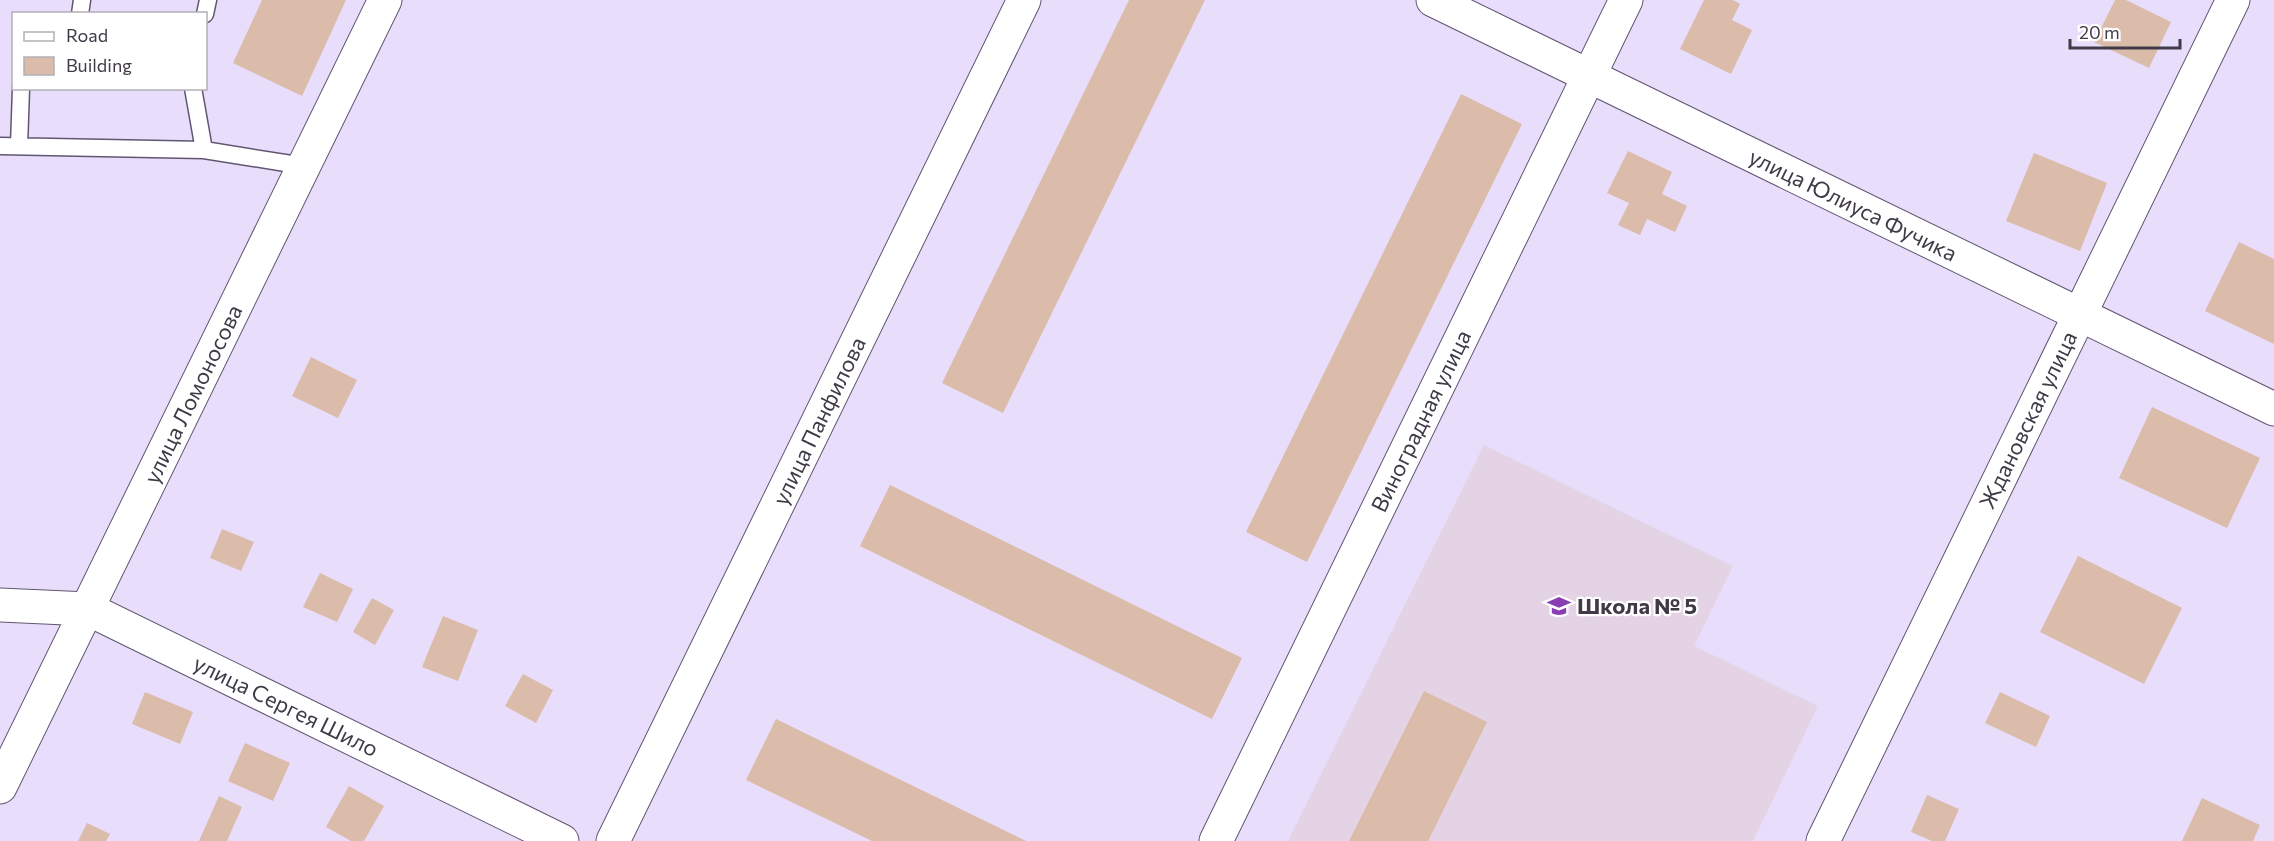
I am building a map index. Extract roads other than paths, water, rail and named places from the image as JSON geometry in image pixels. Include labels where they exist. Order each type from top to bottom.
[{"type":"street","name":"улица Ломоносова","points":[[0,787],[385,0]]},
{"type":"street","name":"улица Панфилова","points":[[613,841],[1024,0]]},
{"type":"street","name":"улица Юлиуса Фучика","points":[[1433,0],[2274,409]]},
{"type":"street","name":"Виноградная улица","points":[[1216,841],[1626,0]]},
{"type":"street","name":"Ждановская улица","points":[[1822,841],[2233,0]]},
{"type":"street","name":"улица Сергея Шило","points":[[0,605],[88,609],[562,841]]},
{"type":"lane","points":[[19,146],[21,90]]},
{"type":"lane","points":[[193,90],[204,150]]},
{"type":"lane","points":[[0,146],[204,150],[304,166]]},
{"type":"place","name":"Школа № 5","points":[[1559,606]]}]
